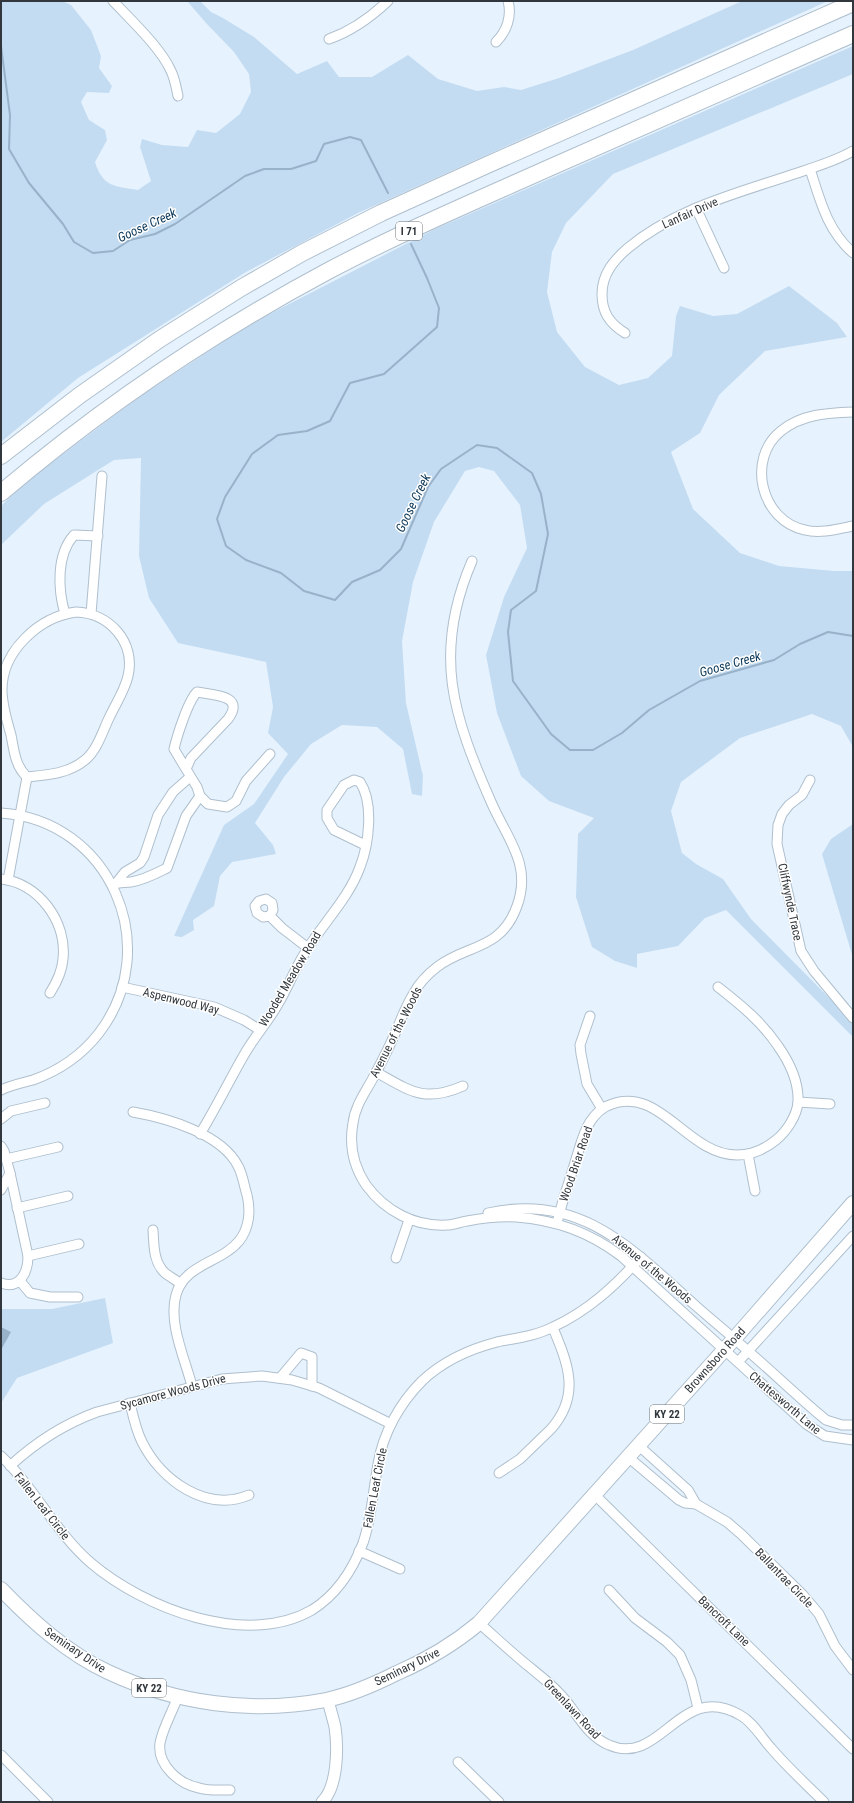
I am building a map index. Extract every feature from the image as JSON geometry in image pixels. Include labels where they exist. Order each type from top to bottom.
[{"type":"highway","name":"I 71","points":[[1,456],[80,395],[154,343],[242,288],[302,253],[381,213],[853,3]]},
{"type":"highway","name":"I 71","points":[[1,493],[36,463],[140,387],[223,332],[327,272],[451,212],[853,34]]},
{"type":"main road","name":"Brownsboro Road","points":[[479,1623],[734,1339],[853,1203]]},
{"type":"main road","name":"Seminary Drive","points":[[1,1589],[33,1620],[64,1645],[107,1672],[147,1688],[178,1696],[229,1705],[270,1706],[328,1700],[374,1684],[423,1662],[454,1644],[479,1623]]},
{"type":"street","points":[[113,1],[152,43],[168,64],[174,79],[178,96]]},
{"type":"street","points":[[329,39],[345,34],[356,27],[388,1]]},
{"type":"street","points":[[496,42],[509,20],[510,14],[508,1]]},
{"type":"street","name":"Lanfair Drive","points":[[625,333],[608,320],[603,306],[603,283],[609,268],[621,254],[641,238],[675,217],[696,208],[810,169],[853,151]]},
{"type":"street","points":[[810,169],[828,222],[836,235],[853,253]]},
{"type":"street","points":[[696,208],[724,268]]},
{"type":"street","points":[[853,412],[813,416],[799,420],[786,428],[775,436],[768,447],[763,459],[761,475],[764,490],[769,502],[781,517],[792,526],[804,530],[816,531],[853,526]]},
{"type":"street","points":[[91,614],[102,476]]},
{"type":"street","points":[[65,614],[61,602],[61,584],[62,558],[66,544],[74,536],[98,536]]},
{"type":"street","name":"Avenue of the Woods","points":[[472,561],[458,598],[452,624],[449,666],[451,682],[456,709],[464,734],[494,807],[519,858],[522,875],[521,893],[515,913],[500,933],[485,945],[451,958],[437,967],[423,980],[407,1005],[394,1037],[355,1112],[352,1141],[354,1158],[360,1174],[374,1195],[391,1210],[409,1220],[447,1225],[468,1221],[515,1217],[557,1223],[573,1228],[600,1241],[632,1266],[724,1350]]},
{"type":"street","points":[[76,612],[91,614],[104,619],[120,636],[126,647],[129,658],[128,678],[95,749],[85,760],[68,770],[27,777],[22,772],[17,761],[1,691],[4,661],[30,634],[65,614],[76,612]]},
{"type":"street","points":[[186,769],[191,758],[232,713],[233,708],[231,701],[226,697],[197,692],[192,697],[177,735],[174,749],[190,778],[197,787],[200,796],[208,804],[227,807],[232,805],[236,801],[246,781],[270,754]]},
{"type":"street","points":[[27,777],[20,815],[4,880],[21,885],[39,897],[54,915],[59,926],[63,943],[63,959],[60,972],[50,993]]},
{"type":"street","points":[[115,884],[125,872],[140,863],[144,856],[158,816],[173,792],[190,778]]},
{"type":"street","name":"Wooded Meadow Road","points":[[200,1134],[244,1054],[278,1004],[320,928],[349,891],[360,866],[366,845],[368,831],[366,796],[365,789],[360,782],[354,780],[344,785],[327,810],[327,818],[334,830],[366,845]]},
{"type":"street","name":"Cliffwynde Trace","points":[[810,780],[802,795],[789,805],[782,814],[778,825],[777,844],[801,951],[814,971],[853,1018]]},
{"type":"street","points":[[115,884],[149,877],[167,868],[186,816],[200,796]]},
{"type":"street","points":[[1,813],[20,815],[54,827],[76,841],[94,858],[115,884],[126,931],[127,954],[125,976],[122,987],[114,1009],[99,1032],[80,1052],[52,1072],[1,1090]]},
{"type":"street","points":[[140,863],[147,870],[149,877]]},
{"type":"street","points":[[270,916],[282,928],[308,948]]},
{"type":"street","name":"Aspenwood Way","points":[[122,987],[214,1007],[244,1020],[260,1030]]},
{"type":"street","points":[[590,1016],[580,1045],[581,1054],[587,1084],[602,1109],[627,1101],[640,1103],[654,1108],[710,1149],[732,1155],[748,1154],[765,1148],[784,1133],[792,1120],[798,1102],[795,1077],[777,1045],[752,1014],[718,987]]},
{"type":"street","points":[[376,1072],[410,1091],[418,1093],[435,1095],[463,1086]]},
{"type":"street","points":[[798,1102],[830,1104]]},
{"type":"street","points":[[1,1119],[11,1111],[45,1103]]},
{"type":"street","name":"Wood Briar Road","points":[[557,1223],[559,1212],[586,1130],[602,1109]]},
{"type":"street","points":[[133,1112],[177,1124],[200,1134],[221,1146],[228,1152],[238,1165],[249,1202],[249,1218],[245,1233],[231,1249],[195,1270],[181,1284],[176,1294],[173,1315],[192,1386]]},
{"type":"street","points":[[1,1146],[10,1173],[28,1256],[25,1274],[20,1280],[13,1285],[1,1283]]},
{"type":"street","points":[[6,1159],[58,1147]]},
{"type":"street","points":[[748,1154],[755,1191]]},
{"type":"street","points":[[1,1190],[10,1173]]},
{"type":"street","points":[[17,1208],[68,1196]]},
{"type":"street","name":"Avenue of the Woods","points":[[468,1221],[476,1216],[506,1210],[522,1209],[559,1212],[584,1221],[613,1235],[734,1339]]},
{"type":"street","points":[[396,1258],[409,1220]]},
{"type":"street","points":[[153,1230],[154,1246],[158,1262],[165,1272],[181,1284]]},
{"type":"street","points":[[738,1362],[853,1236]]},
{"type":"street","points":[[28,1256],[79,1244]]},
{"type":"street","name":"Fallen Leaf Circle","points":[[1,1456],[36,1497],[58,1529],[89,1561],[108,1577],[142,1597],[187,1615],[211,1621],[240,1624],[266,1624],[289,1620],[312,1610],[325,1600],[340,1585],[350,1571],[359,1551],[371,1516],[378,1461],[391,1424],[405,1401],[422,1381],[462,1354],[487,1345],[528,1336],[553,1328],[594,1303],[610,1290],[640,1258]]},
{"type":"street","points":[[20,1280],[30,1293],[50,1297],[78,1297]]},
{"type":"street","points":[[500,1473],[520,1459],[556,1424],[566,1402],[569,1387],[568,1370],[553,1328]]},
{"type":"street","name":"Chattesworth Lane","points":[[734,1339],[827,1421],[842,1425],[853,1425]]},
{"type":"street","name":"Chattesworth Lane","points":[[724,1350],[806,1424],[821,1433],[836,1438],[853,1440]]},
{"type":"street","points":[[280,1378],[300,1353],[312,1357],[312,1386]]},
{"type":"street","points":[[766,1387],[776,1375]]},
{"type":"street","name":"Sycamore Woods Drive","points":[[10,1466],[34,1445],[64,1426],[96,1412],[192,1386],[234,1377],[262,1376],[280,1378],[312,1386],[391,1424]]},
{"type":"street","points":[[130,1404],[135,1424],[142,1441],[153,1460],[183,1488],[204,1498],[215,1500],[230,1500],[249,1495]]},
{"type":"street","points":[[821,1433],[827,1421]]},
{"type":"street","name":"Ballantrae Circle","points":[[638,1445],[688,1490],[696,1504]]},
{"type":"street","name":"Ballantrae Circle","points":[[628,1457],[679,1500],[685,1503],[696,1504],[727,1522],[741,1534],[803,1595],[818,1614],[835,1646],[853,1670]]},
{"type":"street","name":"Bancroft Lane","points":[[595,1495],[853,1749]]},
{"type":"street","points":[[359,1551],[400,1569]]},
{"type":"street","points":[[608,1590],[635,1618],[668,1642],[680,1655],[691,1680],[698,1708]]},
{"type":"street","name":"Greenlawn Road","points":[[479,1623],[559,1693],[592,1734],[610,1746],[631,1748],[641,1746],[656,1739],[683,1715],[698,1708],[713,1707],[726,1709],[740,1715],[750,1723],[771,1748],[824,1802]]},
{"type":"street","points":[[178,1696],[161,1741],[162,1760],[173,1774],[190,1786],[200,1789],[230,1790]]},
{"type":"street","points":[[325,1801],[332,1783],[337,1746],[335,1726],[328,1700]]},
{"type":"street","points":[[1,1755],[48,1802]]},
{"type":"street","points":[[458,1762],[499,1802]]},
{"type":"shaded area","points":[[1,1],[62,1],[71,5],[91,30],[101,56],[99,68],[112,86],[109,93],[87,92],[81,102],[89,120],[105,130],[107,140],[95,162],[102,176],[110,184],[138,190],[151,181],[140,147],[142,139],[162,145],[188,147],[197,130],[216,133],[240,114],[251,92],[249,74],[234,52],[187,1],[200,1],[211,12],[254,37],[297,74],[327,61],[339,77],[372,77],[408,55],[438,79],[477,91],[504,87],[521,90],[559,78],[633,50],[742,1],[828,1],[358,213],[246,272],[78,378],[1,442]]},
{"type":"shaded area","points":[[853,46],[853,74],[613,174],[566,223],[552,252],[547,292],[557,332],[585,367],[619,385],[648,378],[672,356],[676,316],[680,306],[713,316],[737,314],[789,286],[837,323],[847,337],[765,351],[719,395],[700,433],[671,452],[693,509],[740,553],[779,566],[834,571],[853,571],[853,747],[841,726],[812,714],[740,738],[681,782],[671,811],[682,853],[696,864],[723,879],[751,919],[853,1022],[853,1037],[726,910],[705,918],[678,946],[637,954],[637,968],[615,961],[592,947],[576,897],[578,834],[594,818],[549,801],[521,776],[497,713],[486,655],[504,597],[527,548],[520,505],[494,471],[479,467],[465,471],[434,522],[413,582],[402,641],[406,703],[423,776],[422,796],[412,794],[403,749],[377,727],[342,725],[311,744],[284,777],[255,823],[273,845],[276,854],[232,862],[220,876],[214,906],[193,920],[194,930],[182,937],[174,936],[224,825],[254,804],[288,754],[268,733],[273,707],[266,662],[178,643],[149,598],[139,556],[141,458],[114,460],[44,504],[1,545],[1,506],[23,484],[139,397],[250,324],[435,229]]},
{"type":"shaded area","points":[[853,824],[853,958],[822,854],[831,839]]},
{"type":"shaded area","points":[[105,1298],[113,1343],[17,1378],[1,1403],[1,1309],[52,1309]]},
{"type":"shaded area","points":[[1,1327],[11,1332],[1,1350]]},
{"type":"waterway","name":"Goose Creek","points":[[1,46],[10,115],[9,149],[29,183],[63,224],[74,242],[93,253],[113,251],[130,240],[155,234],[175,224],[245,176],[264,169],[291,169],[316,161],[324,144],[350,137],[361,140],[388,193]]},
{"type":"waterway","name":"Goose Creek","points":[[411,244],[439,308],[437,327],[384,374],[350,383],[330,421],[307,431],[278,435],[252,454],[225,497],[217,519],[226,546],[246,560],[281,573],[304,591],[335,600],[352,582],[380,570],[401,549],[428,487],[441,469],[477,445],[497,448],[532,473],[541,494],[548,534],[536,591],[511,610],[508,632],[513,681],[551,734],[570,750],[593,750],[622,733],[649,710],[700,681],[774,660],[800,644],[828,632],[853,636]]}]
